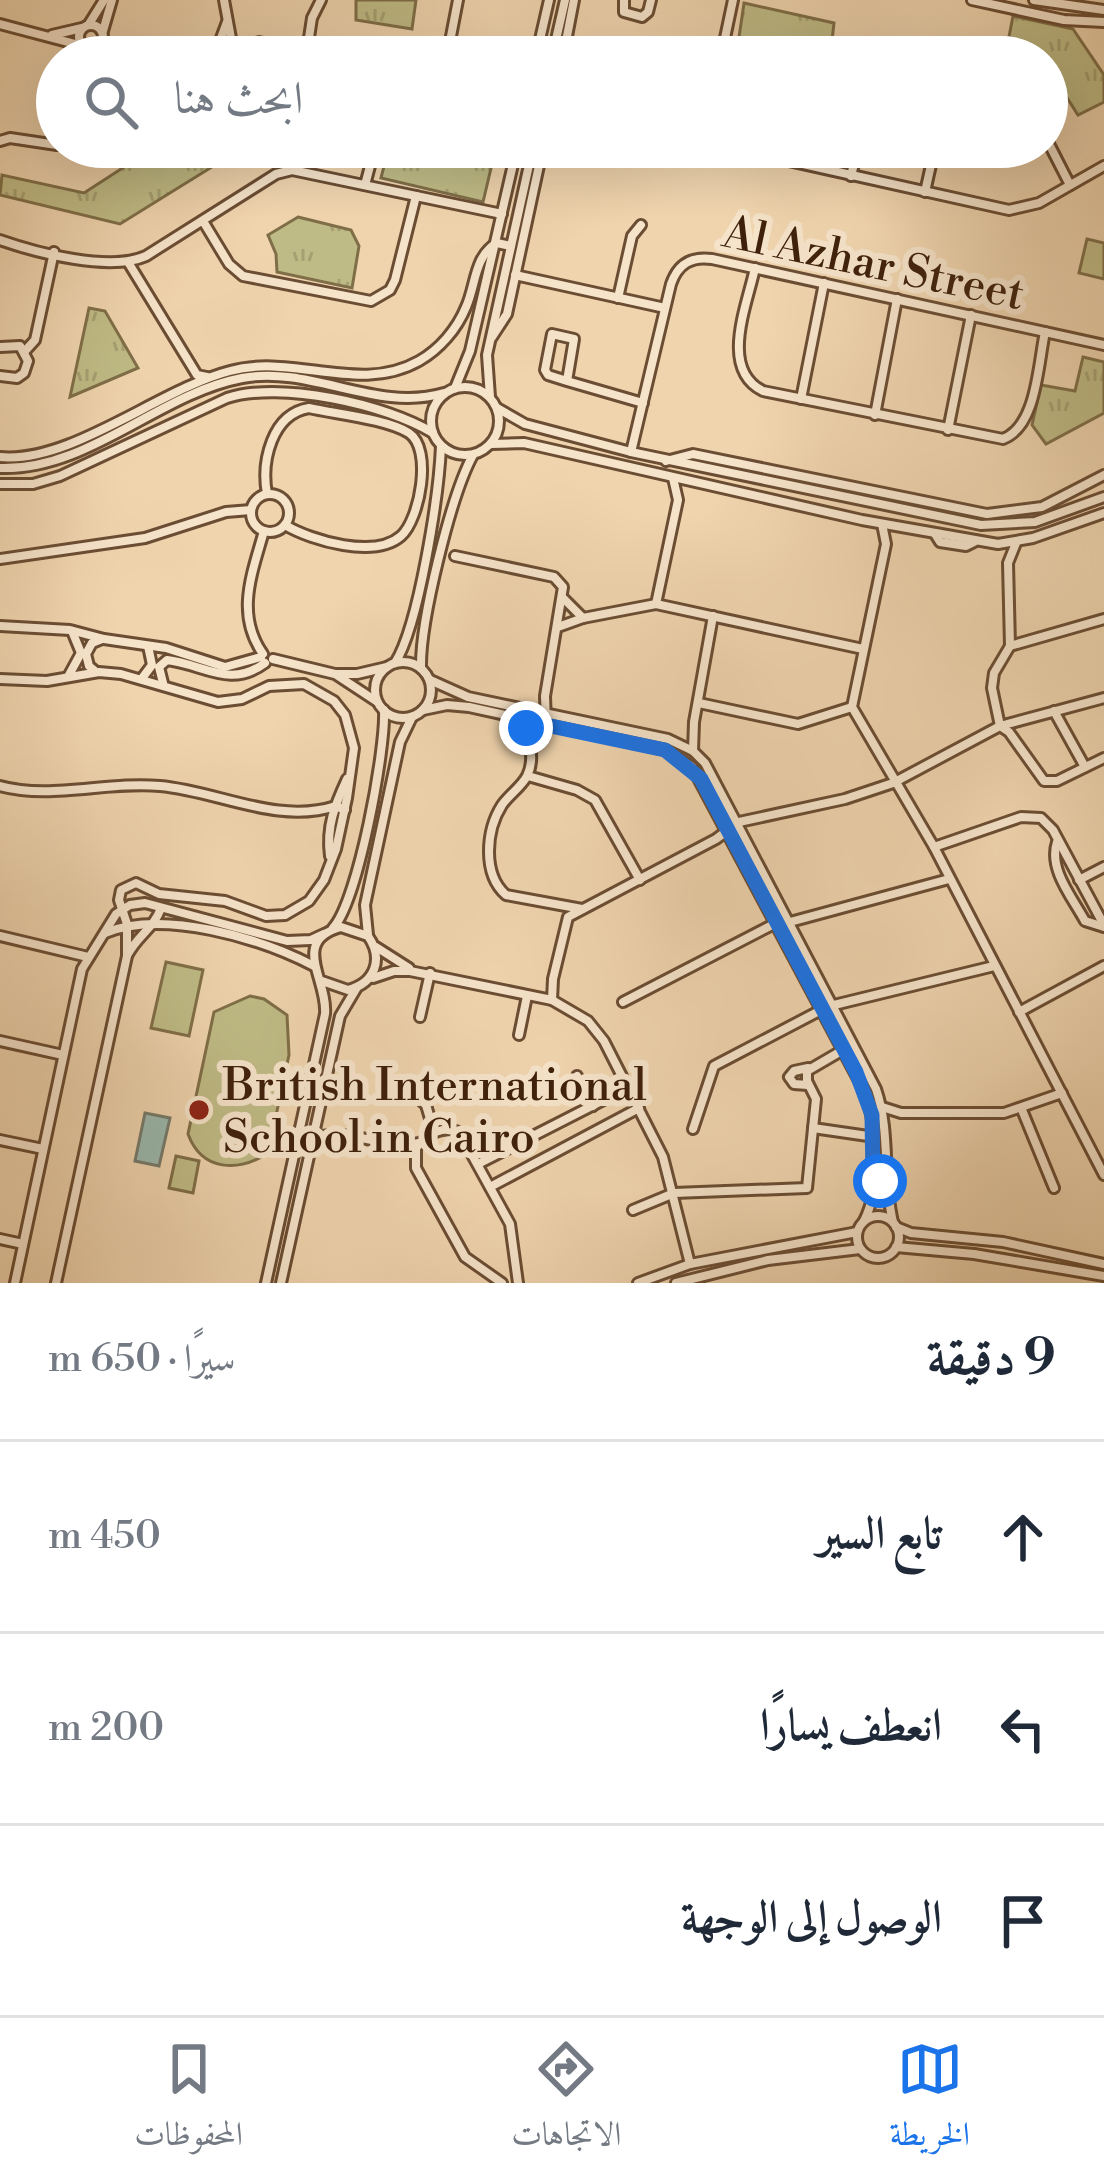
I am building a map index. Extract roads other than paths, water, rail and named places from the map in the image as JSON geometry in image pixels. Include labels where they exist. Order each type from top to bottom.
[{"type":"street","points":[[80,36],[108,0]]},
{"type":"street","points":[[104,35],[108,0]]},
{"type":"street","points":[[224,0],[231,36]]},
{"type":"street","points":[[309,36],[321,0]]},
{"type":"street","points":[[451,36],[458,0]]},
{"type":"street","points":[[541,36],[549,0]]},
{"type":"street","points":[[557,36],[565,0]]},
{"type":"street","points":[[567,36],[574,0]]},
{"type":"street","points":[[623,0],[624,12],[638,17],[646,15],[651,0]]},
{"type":"street","points":[[725,36],[733,0]]},
{"type":"street","points":[[972,0],[1064,20],[1104,22]]},
{"type":"street","points":[[1034,0],[1104,10]]},
{"type":"street","points":[[223,36],[228,21]]},
{"type":"street","points":[[0,24],[53,36]]},
{"type":"street","points":[[50,35],[98,26],[104,35]]},
{"type":"street","points":[[0,141],[36,142]]},
{"type":"street","points":[[816,168],[1009,210],[1029,207],[1104,166]]},
{"type":"street","points":[[365,185],[369,168]]},
{"type":"street","points":[[455,388],[466,365],[512,168]]},
{"type":"street","points":[[490,397],[485,371],[528,168]]},
{"type":"street","points":[[491,338],[503,323],[538,168]]},
{"type":"street","points":[[851,176],[853,168]]},
{"type":"street","points":[[925,193],[930,168]]},
{"type":"street","points":[[1061,168],[1070,185]]},
{"type":"street","points":[[0,240],[101,262],[128,262],[146,256],[284,171],[502,214]]},
{"type":"street","points":[[202,221],[229,264],[243,276],[371,301],[390,290],[395,280],[416,196]]},
{"type":"street","points":[[618,298],[632,236],[640,225]]},
{"type":"street","points":[[497,243],[512,246]]},
{"type":"street","points":[[317,375],[386,374],[429,354],[460,320],[481,260],[497,243]]},
{"type":"street","points":[[25,351],[35,338],[54,252]]},
{"type":"street","name":"Al Azhar Street","points":[[631,452],[675,274],[701,257],[1104,345]]},
{"type":"street","points":[[128,262],[194,379],[192,397]]},
{"type":"street","points":[[754,268],[738,353],[741,371],[757,389],[801,399],[995,440],[1018,432],[1026,419],[1045,332]]},
{"type":"street","points":[[515,275],[665,308]]},
{"type":"street","points":[[801,399],[824,284]]},
{"type":"street","points":[[875,415],[897,299]]},
{"type":"street","points":[[948,430],[971,315]]},
{"type":"street","points":[[567,381],[574,339],[552,334],[544,370],[548,375],[567,381],[643,403]]},
{"type":"street","points":[[0,347],[12,344],[25,351],[28,361],[24,373],[13,379],[0,376]]},
{"type":"street","points":[[466,365],[485,371]]},
{"type":"street","points":[[0,468],[65,457],[192,397],[214,381],[259,366],[317,375],[405,400],[455,388],[479,389],[497,408],[524,424],[666,461],[999,527],[1035,522],[1104,497]]},
{"type":"street","points":[[0,457],[27,462],[194,379],[214,381]]},
{"type":"street","points":[[0,484],[46,481],[227,398],[268,390],[385,412],[433,434]]},
{"type":"street","points":[[444,394],[430,416],[433,434],[441,446],[456,454],[473,455],[491,444],[499,431],[497,408]]},
{"type":"street","points":[[267,494],[275,432],[283,418],[296,410],[309,408],[404,430],[418,442],[424,460],[412,522],[396,539],[365,546],[307,536],[286,525]]},
{"type":"street","points":[[147,416],[153,433]]},
{"type":"street","points":[[117,430],[125,446]]},
{"type":"street","points":[[491,444],[524,443],[882,524],[998,544],[1017,543],[1104,513]]},
{"type":"street","points":[[266,1283],[326,1006],[314,949],[341,920],[351,897],[382,753],[377,681],[392,665],[409,630],[440,481],[441,446]]},
{"type":"street","points":[[666,461],[693,454],[987,514],[1042,507],[1104,475]]},
{"type":"street","points":[[473,455],[456,494],[424,630],[421,668],[430,680],[460,694],[666,745],[701,779],[776,923],[834,1005],[882,1107],[896,1247],[890,1255],[875,1258],[860,1249],[768,1261],[676,1283]]},
{"type":"street","points":[[656,604],[678,500],[673,478]]},
{"type":"street","points":[[678,500],[693,483]]},
{"type":"street","points":[[772,500],[776,484]]},
{"type":"street","points":[[267,494],[278,495],[290,514],[276,532],[255,525],[251,510],[267,494]]},
{"type":"street","points":[[0,560],[145,538],[226,512],[251,510]]},
{"type":"street","points":[[882,524],[886,544],[852,707],[934,847],[1104,1175]]},
{"type":"street","points":[[886,544],[903,528]]},
{"type":"street","points":[[264,531],[246,607],[251,634],[265,659]]},
{"type":"street","points":[[1008,563],[1017,543]]},
{"type":"street","points":[[998,544],[1008,563],[1012,629],[1010,646],[992,680],[1000,726],[1009,731],[1044,781],[1058,781],[1104,758]]},
{"type":"street","points":[[455,556],[554,577],[563,586],[545,696],[546,724],[531,741]]},
{"type":"street","points":[[564,599],[583,618]]},
{"type":"street","points":[[558,628],[583,618],[656,604],[862,649]]},
{"type":"street","points":[[713,616],[694,722],[694,751],[718,784],[790,922],[823,1009],[866,1094],[875,1137],[870,1208],[857,1232],[860,1249]]},
{"type":"street","points":[[1010,646],[1104,619]]},
{"type":"street","points":[[0,626],[70,630],[225,667],[265,659],[335,674],[392,665],[421,668]]},
{"type":"street","points":[[1012,629],[1028,641]]},
{"type":"street","points":[[70,630],[88,665],[99,672]]},
{"type":"street","points":[[61,679],[74,670],[92,643],[104,639]]},
{"type":"street","points":[[148,645],[164,684]]},
{"type":"street","points":[[142,677],[173,659],[214,674],[235,676],[255,671],[265,659]]},
{"type":"street","points":[[0,679],[61,679],[99,672],[142,677],[218,703],[242,700],[286,683],[320,691],[334,701],[352,731],[344,810],[335,827]]},
{"type":"street","points":[[335,674],[397,717],[412,717]]},
{"type":"street","points":[[423,710],[431,696],[430,680]]},
{"type":"street","points":[[524,708],[545,696]]},
{"type":"street","points":[[729,835],[739,822],[845,800],[893,783],[1000,726],[1104,698]]},
{"type":"street","points":[[699,703],[798,724],[852,707]]},
{"type":"street","points":[[281,1283],[340,1016],[376,964],[365,905],[400,742],[412,717],[423,710],[459,705],[694,751]]},
{"type":"street","points":[[1054,711],[1085,767]]},
{"type":"street","points":[[522,720],[531,741],[528,776],[499,809],[490,843],[492,873],[506,895],[583,909]]},
{"type":"street","points":[[666,745],[694,722]]},
{"type":"street","points":[[56,1283],[127,956],[128,924],[118,900],[121,890],[136,883],[159,894],[208,898],[266,916],[285,915],[310,902],[331,858],[333,806],[351,766]]},
{"type":"street","points":[[528,776],[595,800],[640,880]]},
{"type":"street","points":[[0,786],[39,792],[102,784],[158,786],[261,808],[313,812],[333,806],[344,810]]},
{"type":"street","points":[[313,812],[335,827]]},
{"type":"street","points":[[934,847],[1032,816],[1047,823],[1104,926]]},
{"type":"street","points":[[547,999],[568,917],[716,839],[743,833],[754,819]]},
{"type":"street","points":[[1058,840],[1057,869],[1085,921],[1104,926]]},
{"type":"street","points":[[1079,880],[1104,867]]},
{"type":"street","points":[[790,922],[949,879]]},
{"type":"street","points":[[15,1283],[88,957],[123,908],[145,903],[289,941],[351,927],[396,963],[430,975]]},
{"type":"street","points":[[556,906],[568,917]]},
{"type":"street","points":[[127,956],[155,925],[161,908]]},
{"type":"street","points":[[212,932],[215,919]]},
{"type":"street","points":[[623,1002],[776,923]]},
{"type":"street","points":[[103,934],[128,924],[212,932],[254,941],[314,966]]},
{"type":"street","points":[[0,936],[88,957]]},
{"type":"street","points":[[834,1005],[994,966]]},
{"type":"street","points":[[1018,1012],[1104,966]]},
{"type":"street","points":[[322,981],[339,990],[399,970],[547,999],[588,1021],[604,1041],[665,1161],[690,1264]]},
{"type":"street","points":[[420,1017],[430,975]]},
{"type":"street","points":[[519,1035],[526,996]]},
{"type":"street","points":[[693,1129],[714,1066],[823,1009]]},
{"type":"street","points":[[0,1040],[63,1055]]},
{"type":"street","points":[[809,1085],[794,1084],[790,1077],[844,1050]]},
{"type":"street","points":[[633,1210],[674,1193],[803,1190],[810,1183],[816,1099],[809,1085],[809,1067]]},
{"type":"street","points":[[300,1073],[311,1075]]},
{"type":"street","points":[[574,1077],[590,1107]]},
{"type":"street","points":[[404,1085],[424,1103],[435,1133]]},
{"type":"street","points":[[478,1164],[629,1087]]},
{"type":"street","points":[[882,1107],[901,1113],[995,1113],[1062,1094]]},
{"type":"street","points":[[490,1187],[640,1108]]},
{"type":"street","points":[[1022,1109],[1054,1188]]},
{"type":"street","points":[[886,1125],[901,1113]]},
{"type":"street","points":[[318,1115],[334,1132]]},
{"type":"street","points":[[313,1138],[334,1132],[398,1147],[419,1143],[445,1128],[455,1130],[513,1233],[518,1283]]},
{"type":"street","points":[[813,1128],[875,1137]]},
{"type":"street","points":[[0,1141],[44,1149]]},
{"type":"street","points":[[415,1163],[419,1143]]},
{"type":"street","points":[[398,1147],[415,1163],[465,1257],[500,1281],[516,1270]]},
{"type":"street","points":[[873,1179],[886,1179]]},
{"type":"street","points":[[864,1221],[875,1216],[911,1233],[1030,1247],[1099,1263],[1104,1255]]},
{"type":"street","points":[[638,1283],[690,1264],[857,1232]]},
{"type":"street","points":[[0,1239],[23,1244]]},
{"type":"street","points":[[896,1247],[1104,1276]]},
{"type":"street","points":[[1028,1262],[1030,1247]]},
{"type":"water","points":[[145,1113],[170,1118],[159,1166],[135,1161]]},
{"type":"place","name":"British International School in Cairo","points":[[199,1110]]}]
